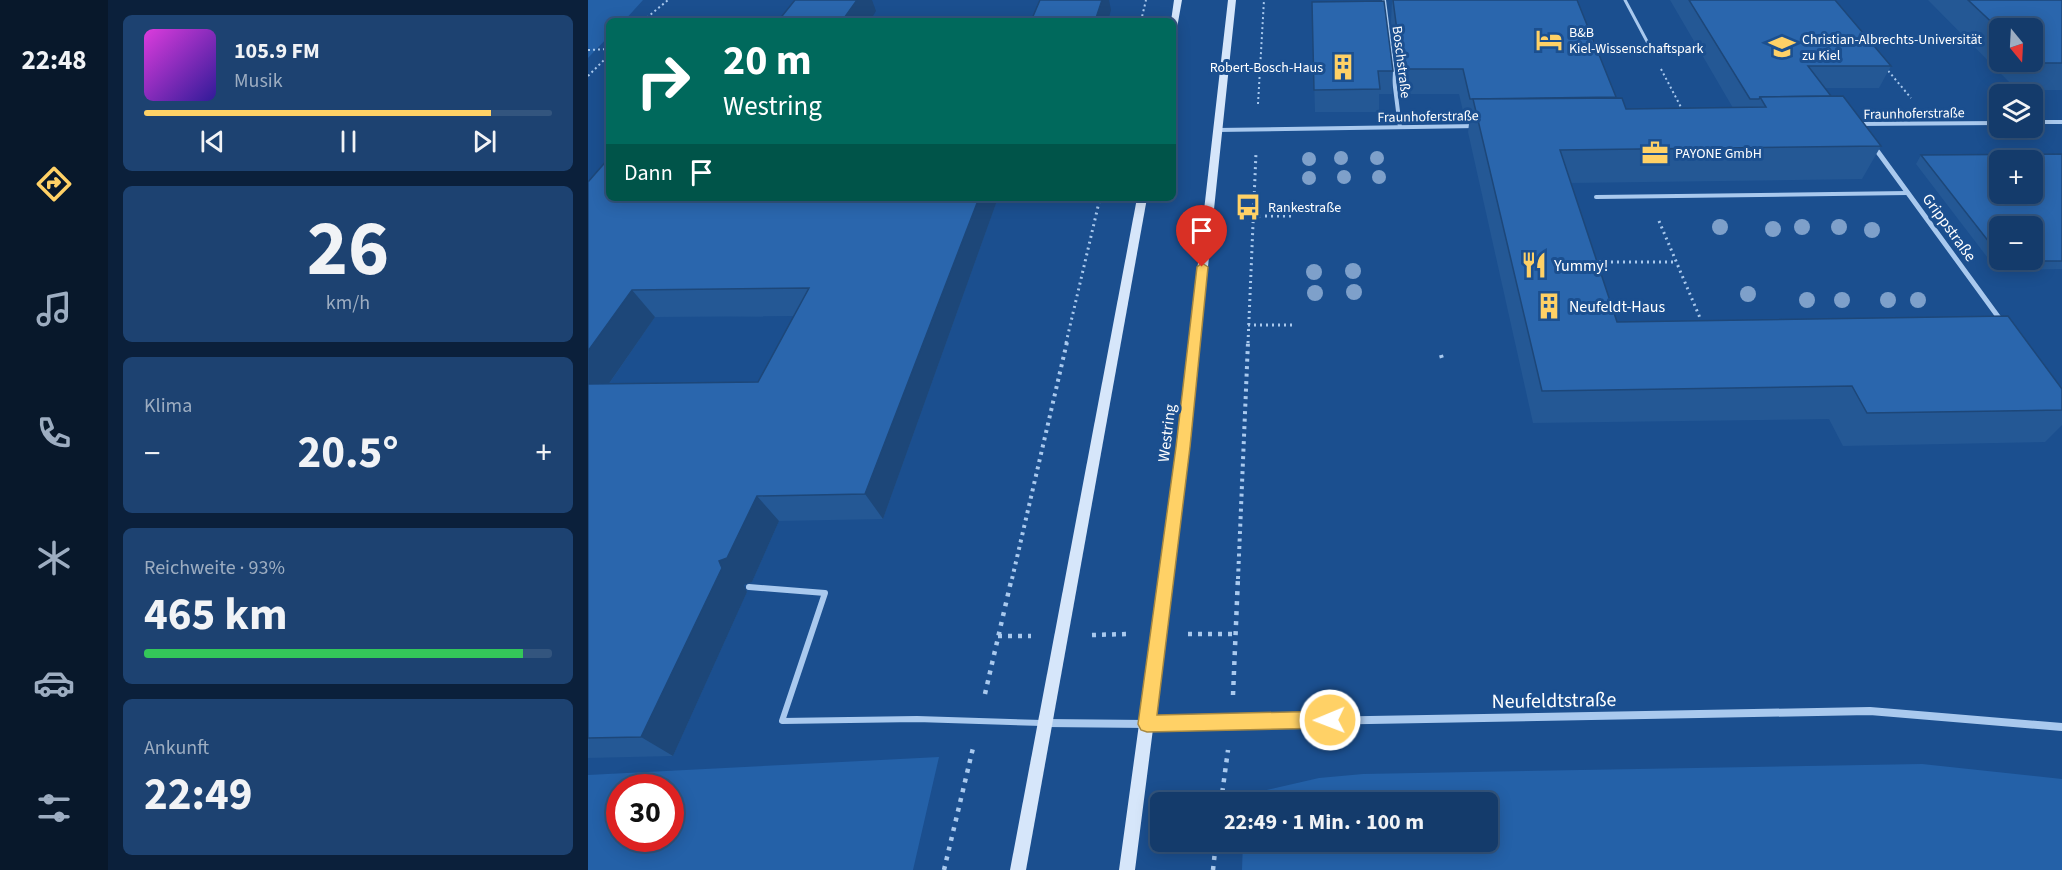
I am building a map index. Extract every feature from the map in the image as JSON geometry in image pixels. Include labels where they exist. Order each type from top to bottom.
[{"type":"main road","points":[[1175,18],[1178,0]]},
{"type":"main road","name":"Westring","points":[[1127,870],[1183,447],[1232,0]]},
{"type":"main road","points":[[1018,870],[1141,201]]},
{"type":"street","name":"Boschstraße","points":[[1384,0],[1400,127]]},
{"type":"street","points":[[2043,122],[2062,122]]},
{"type":"street","name":"Fraunhoferstraße","points":[[1845,124],[1989,123]]},
{"type":"street","points":[[1857,124],[1863,132]]},
{"type":"street","name":"Fraunhoferstraße","points":[[1217,130],[1480,126]]},
{"type":"street","name":"Grippstraße","points":[[1870,141],[2006,328]]},
{"type":"street","name":"Neufeldtstraße","points":[[1045,723],[1147,724],[1870,711],[2062,727]]},
{"type":"lane","points":[[1625,0],[1650,47]]},
{"type":"lane","points":[[1596,197],[1908,193]]},
{"type":"lane","points":[[749,587],[825,593],[782,721],[980,720],[1045,723]]},
{"type":"path","points":[[647,18],[668,0]]},
{"type":"path","points":[[1143,18],[1146,0]]},
{"type":"path","points":[[1222,792],[1231,721],[1264,0]]},
{"type":"path","points":[[1650,47],[1686,116]]},
{"type":"path","points":[[588,50],[606,49]]},
{"type":"path","points":[[588,76],[606,58]]},
{"type":"path","points":[[1880,62],[1932,123]]},
{"type":"path","points":[[1649,196],[1705,330]]},
{"type":"path","points":[[944,870],[1099,201]]},
{"type":"path","points":[[1253,216],[1295,216]]},
{"type":"path","points":[[1588,262],[1676,262]]},
{"type":"path","points":[[1248,325],[1294,325]]},
{"type":"path","points":[[1441,355],[1443,362]]},
{"type":"path","points":[[1087,635],[1136,634]]},
{"type":"path","points":[[1191,634],[1235,634]]},
{"type":"path","points":[[999,636],[1038,636]]},
{"type":"path","points":[[1213,870],[1215,852]]},
{"type":"shaded area","points":[[588,0],[643,0],[627,18],[606,18],[606,39],[588,58]]},
{"type":"shaded area","points":[[939,757],[913,870],[588,870],[588,775],[606,774],[606,852],[684,852],[684,774],[608,774]]},
{"type":"shaded area","points":[[1922,764],[2062,779],[2062,870],[1242,870],[1243,852],[1498,852],[1498,792],[1258,792],[1319,778],[1363,774]]},
{"type":"building","points":[[795,0],[857,0],[844,18],[780,18]]},
{"type":"building","points":[[1040,0],[1102,0],[1096,18],[1032,18]]},
{"type":"building","points":[[1393,0],[1577,0],[1616,97],[1470,99],[1463,69],[1402,69]]},
{"type":"building","points":[[1689,0],[1835,0],[1891,66],[1808,66],[1831,96],[1750,99]]},
{"type":"building","points":[[1968,0],[2062,0],[2062,63],[2043,63],[2043,18],[1989,20]]},
{"type":"building","name":"Robert-Bosch-Haus","points":[[1384,1],[1393,71],[1378,71],[1380,89],[1314,90],[1312,2]]},
{"type":"building","points":[[1843,96],[1881,146],[1560,150],[1617,322],[2008,316],[2062,389],[2062,410],[1867,413],[1852,386],[1542,391],[1473,99],[1622,98],[1626,109],[1766,107],[1760,97]]},
{"type":"building","points":[[2043,154],[2062,154],[2062,261],[2043,261],[2043,216],[1989,216],[1989,242],[1921,155],[1989,155],[1989,204],[2043,204]]},
{"type":"building","points":[[606,161],[606,201],[978,201],[865,494],[757,496],[727,558],[719,561],[722,568],[641,737],[588,738],[588,384],[758,382],[809,288],[632,290],[588,351],[588,182]]},
{"type":"place","name":"B&B Kiel-Wissenschaftspark","points":[[1549,40]]},
{"type":"place","name":"Christian-Albrechts-Universität zu Kiel","points":[[1782,47]]},
{"type":"place","name":"Robert-Bosch-Haus","points":[[1343,67]]},
{"type":"place","name":"PAYONE GmbH","points":[[1655,153]]},
{"type":"place","name":"Rankestraße","points":[[1248,207]]},
{"type":"place","name":"Yummy!","points":[[1534,265]]},
{"type":"place","name":"Neufeldt-Haus","points":[[1549,306]]},
{"type":"route","points":[[1202,267],[1183,447],[1147,724],[1330,720]]}]
